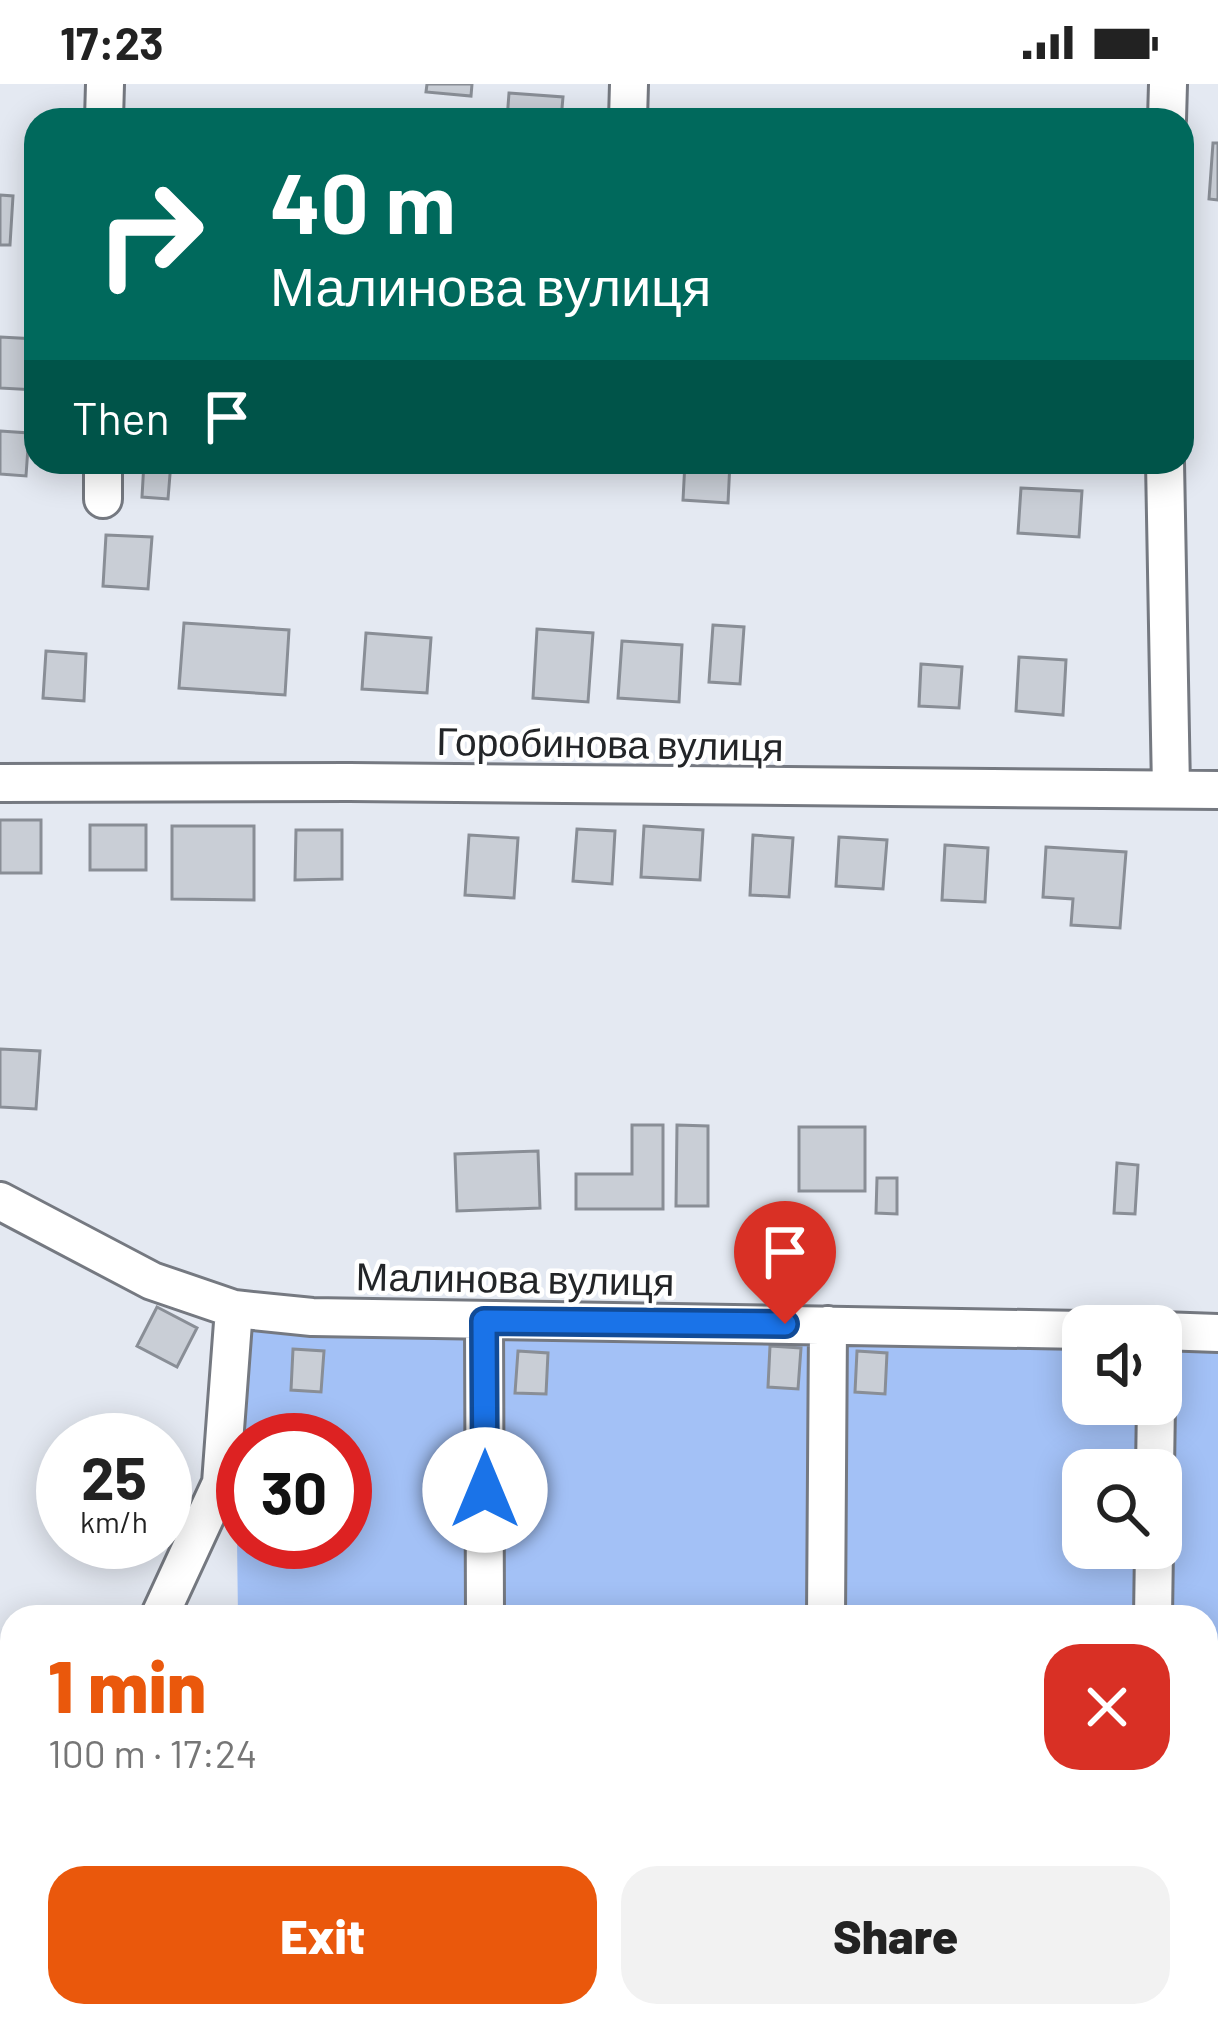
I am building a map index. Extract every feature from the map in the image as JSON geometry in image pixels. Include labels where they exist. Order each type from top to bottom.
[{"type":"street","points":[[1165,474],[1171,789]]},
{"type":"street","name":"Горобинова вулиця","points":[[0,783],[1218,790]]},
{"type":"street","name":"Малинова вулиця","points":[[0,1201],[152,1281],[234,1309],[312,1317],[1062,1330]]},
{"type":"street","points":[[165,1605],[221,1483],[234,1309]]},
{"type":"street","points":[[484,1321],[485,1605]]},
{"type":"street","points":[[826,1605],[828,1325]]},
{"type":"street","points":[[1182,1332],[1218,1333]]},
{"type":"street","points":[[1154,1569],[1154,1605]]},
{"type":"shaded area","points":[[234,1309],[1062,1325],[1062,1425],[1182,1425],[1182,1327],[1218,1328],[1218,1605],[238,1605],[237,1569],[372,1569],[372,1413],[235,1413]]},
{"type":"building","points":[[427,84],[472,84],[471,96],[426,92]]},
{"type":"building","points":[[509,93],[563,97],[562,108],[508,108]]},
{"type":"building","points":[[1213,143],[1218,143],[1218,200],[1209,199]]},
{"type":"building","points":[[0,195],[13,196],[10,245],[0,245]]},
{"type":"building","points":[[0,337],[24,338],[24,389],[0,388]]},
{"type":"building","points":[[0,431],[24,433],[26,476],[0,474]]},
{"type":"building","points":[[143,474],[170,474],[168,499],[142,497]]},
{"type":"building","points":[[684,474],[729,474],[728,503],[683,500]]},
{"type":"building","points":[[1021,488],[1082,491],[1079,537],[1018,533]]},
{"type":"building","points":[[106,535],[152,537],[148,589],[103,586]]},
{"type":"building","points":[[184,623],[289,630],[285,695],[179,688]]},
{"type":"building","points":[[713,625],[744,627],[740,684],[709,682]]},
{"type":"building","points":[[537,629],[593,633],[588,702],[533,698]]},
{"type":"building","points":[[366,633],[431,638],[427,693],[362,689]]},
{"type":"building","points":[[622,641],[682,645],[679,702],[618,698]]},
{"type":"building","points":[[46,651],[86,654],[84,701],[43,698]]},
{"type":"building","points":[[1019,657],[1066,660],[1063,715],[1016,711]]},
{"type":"building","points":[[921,664],[962,667],[959,708],[919,706]]},
{"type":"building","points":[[0,820],[41,820],[41,873],[0,873]]},
{"type":"building","points":[[90,825],[146,825],[146,870],[90,870]]},
{"type":"building","points":[[172,826],[254,826],[254,900],[172,899]]},
{"type":"building","points":[[644,826],[703,830],[700,880],[641,877]]},
{"type":"building","points":[[577,829],[615,831],[612,884],[573,881]]},
{"type":"building","points":[[296,830],[342,830],[342,879],[295,880]]},
{"type":"building","points":[[469,835],[518,838],[514,898],[465,895]]},
{"type":"building","points":[[753,835],[793,838],[789,897],[750,895]]},
{"type":"building","points":[[839,837],[887,840],[883,889],[836,886]]},
{"type":"building","points":[[945,845],[988,848],[985,902],[942,900]]},
{"type":"building","points":[[1046,847],[1126,852],[1120,928],[1071,925],[1073,899],[1043,897]]},
{"type":"building","points":[[0,1049],[40,1051],[36,1109],[0,1107]]},
{"type":"building","points":[[632,1125],[663,1125],[663,1209],[576,1209],[576,1174],[632,1174]]},
{"type":"building","points":[[677,1125],[708,1126],[708,1206],[676,1206]]},
{"type":"building","points":[[799,1127],[865,1127],[865,1191],[799,1191]]},
{"type":"building","points":[[538,1151],[540,1208],[457,1211],[455,1154]]},
{"type":"building","points":[[1117,1163],[1138,1165],[1135,1214],[1114,1213]]},
{"type":"building","points":[[877,1178],[897,1178],[897,1214],[876,1213]]},
{"type":"building","points":[[157,1307],[197,1328],[177,1367],[137,1346]]},
{"type":"building","points":[[770,1346],[801,1348],[798,1389],[768,1387]]},
{"type":"building","points":[[293,1349],[324,1351],[321,1392],[291,1390]]},
{"type":"building","points":[[518,1351],[548,1353],[546,1394],[515,1393]]},
{"type":"building","points":[[857,1351],[887,1353],[885,1394],[855,1392]]},
{"type":"route","points":[[485,1490],[484,1321],[785,1324]]}]
